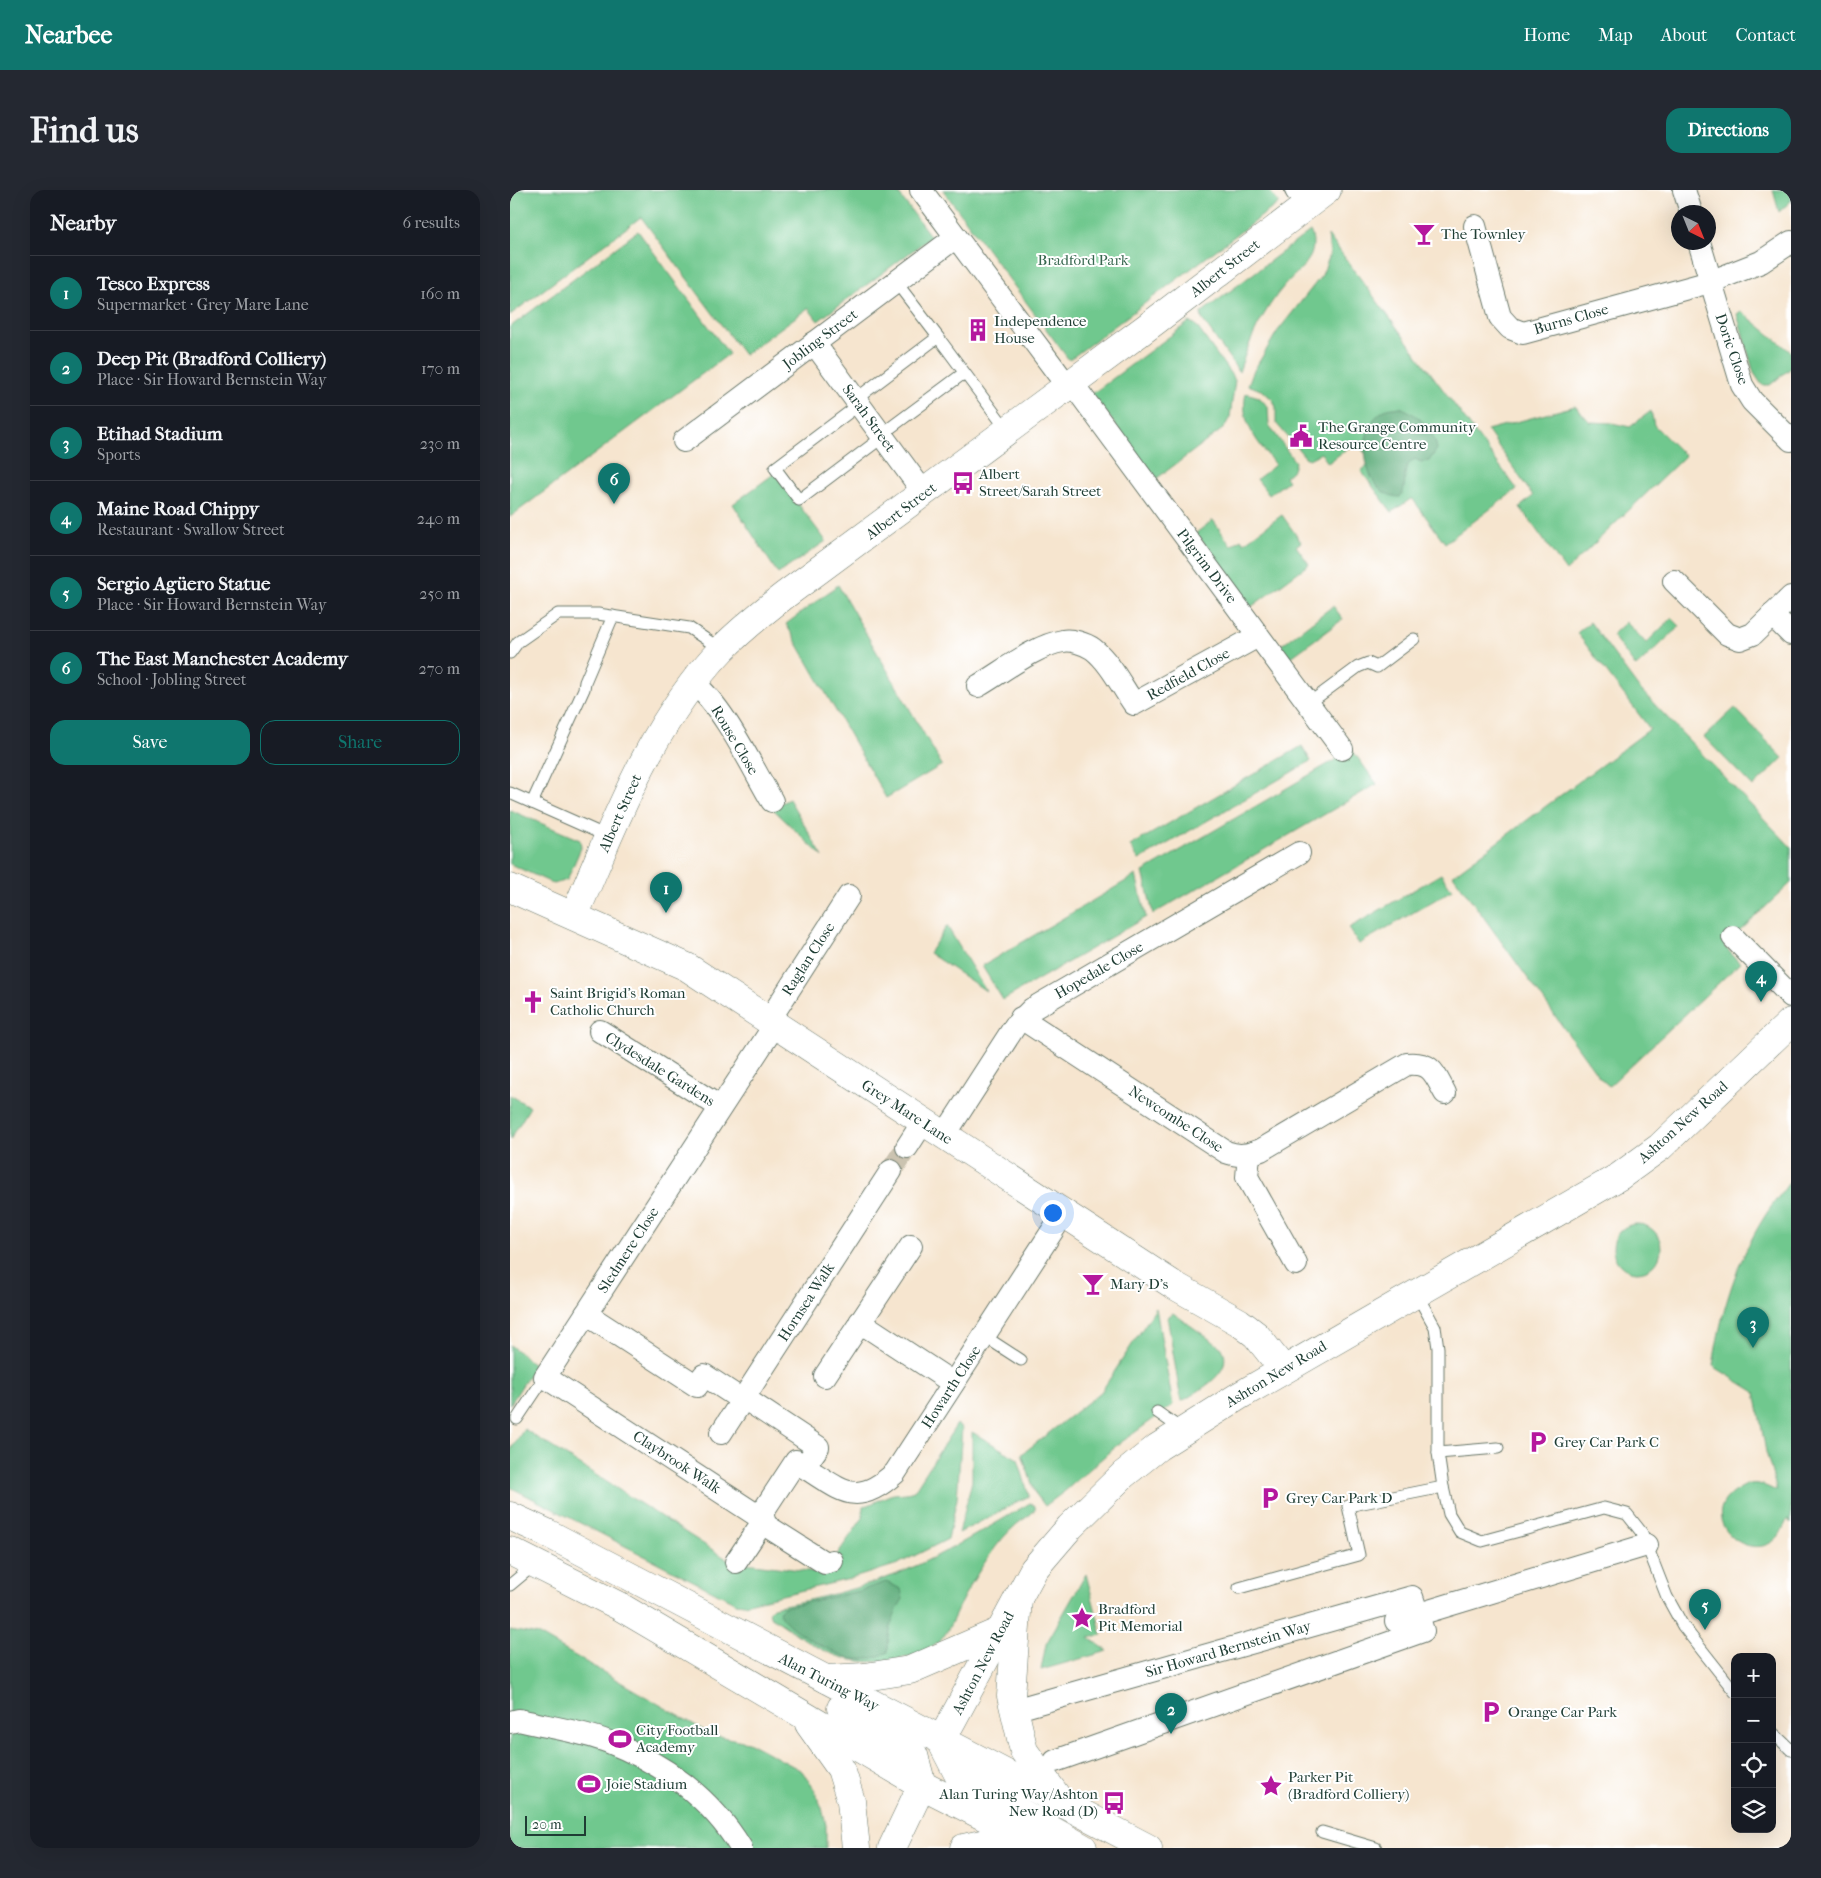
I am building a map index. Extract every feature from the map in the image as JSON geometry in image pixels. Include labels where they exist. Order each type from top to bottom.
[{"type":"main road","name":"Albert Street","points":[[574,916],[647,753],[693,683],[722,650],[785,595],[1070,385],[1310,195]]},
{"type":"main road","name":"Grey Mare Lane","points":[[510,888],[688,968],[771,1024],[1172,1284],[1239,1322],[1256,1335],[1283,1369]]},
{"type":"main road","name":"Ashton New Road","points":[[892,1848],[941,1741],[998,1632],[1034,1570],[1070,1527],[1123,1475],[1184,1431],[1283,1369],[1620,1176],[1660,1147],[1791,1022]]},
{"type":"main road","name":"Alan Turing Way","points":[[510,1516],[1148,1848]]},
{"type":"main road","points":[[510,1550],[619,1606],[922,1785],[987,1818],[1051,1847]]},
{"type":"main road","points":[[650,1588],[714,1633],[885,1732],[914,1755],[922,1785]]},
{"type":"main road","points":[[1018,1598],[1011,1696],[1024,1751],[1058,1800]]},
{"type":"main road","points":[[824,1679],[865,1677],[910,1670],[998,1632]]},
{"type":"main road","points":[[801,1714],[841,1769],[850,1801],[856,1848]]},
{"type":"main road","points":[[941,1741],[960,1778],[1083,1848]]},
{"type":"main road","points":[[964,1848],[1000,1840],[1051,1847]]},
{"type":"street","name":"Pilgrim Drive","points":[[921,190],[1070,385],[1342,749]]},
{"type":"street","points":[[1684,190],[1689,205]]},
{"type":"street","name":"Burns Close","points":[[1475,226],[1500,317],[1510,328],[1523,333],[1710,282]]},
{"type":"street","name":"Jobling Street","points":[[684,441],[956,237]]},
{"type":"street","points":[[1710,282],[1761,262],[1791,242]]},
{"type":"street","name":"Doric Close","points":[[1701,250],[1742,385],[1752,400],[1791,440]]},
{"type":"street","name":"Sarah Street","points":[[814,343],[883,435],[924,494]]},
{"type":"street","points":[[1674,581],[1727,634],[1740,640],[1752,634],[1791,597]]},
{"type":"street","points":[[1772,615],[1791,634]]},
{"type":"street","name":"Redfield Close","points":[[978,686],[1042,649],[1065,640],[1093,649],[1103,658],[1134,704],[1258,636]]},
{"type":"street","name":"Rouse Close","points":[[693,683],[716,706],[772,801]]},
{"type":"street","name":"Hopedale Close","points":[[934,1129],[1021,1018],[1057,994],[1299,853]]},
{"type":"street","name":"Raglan Close","points":[[771,1024],[848,896]]},
{"type":"street","points":[[1733,937],[1791,996]]},
{"type":"street","name":"Newcombe Close","points":[[1021,1018],[1226,1152],[1236,1156],[1249,1155]]},
{"type":"street","name":"Sledmere Close","points":[[545,1377],[720,1107],[771,1024]]},
{"type":"street","name":"Clydesdale Gardens","points":[[600,1031],[720,1107]]},
{"type":"street","points":[[1296,1264],[1247,1177],[1249,1155],[1407,1064],[1422,1063],[1431,1069],[1442,1086]]},
{"type":"street","points":[[907,1147],[934,1129]]},
{"type":"street","name":"Hornsea Walk","points":[[721,1433],[891,1171]]},
{"type":"street","name":"Howarth Close","points":[[804,1467],[845,1492],[861,1494],[880,1487],[895,1473],[1064,1213]]},
{"type":"street","points":[[825,1376],[911,1246]]},
{"type":"street","points":[[586,1314],[697,1386],[704,1375],[818,1447],[804,1467],[796,1461],[736,1562]]},
{"type":"street","points":[[860,1322],[953,1383]]},
{"type":"street","name":"Claybrook Walk","points":[[545,1377],[825,1563],[832,1561]]},
{"type":"street","points":[[1396,1621],[1647,1545]]},
{"type":"street","name":"Sir Howard Bernstein Way","points":[[1028,1706],[1412,1598],[1417,1614]]},
{"type":"street","points":[[1055,1761],[1423,1632],[1417,1614]]},
{"type":"street","points":[[510,1722],[519,1720],[608,1741],[656,1763],[700,1797],[730,1830],[742,1848]]},
{"type":"lane","points":[[896,282],[1007,430]]},
{"type":"lane","points":[[938,337],[775,468],[799,500],[964,373]]},
{"type":"lane","points":[[510,653],[518,642],[558,614],[598,614],[689,628],[722,650]]},
{"type":"lane","points":[[532,803],[584,689],[584,682],[613,616]]},
{"type":"lane","points":[[1308,704],[1358,667],[1368,664],[1378,666],[1414,639]]},
{"type":"lane","points":[[510,794],[609,837]]},
{"type":"lane","points":[[1416,1293],[1435,1328],[1438,1348],[1438,1453],[1442,1487],[1449,1514],[1460,1532],[1482,1541],[1610,1508],[1627,1514],[1634,1521],[1647,1545],[1667,1597],[1683,1626],[1731,1687]]},
{"type":"lane","points":[[984,1336],[1021,1360]]},
{"type":"lane","points":[[517,1420],[545,1377]]},
{"type":"lane","points":[[1156,1412],[1184,1431]]},
{"type":"lane","points":[[1438,1453],[1498,1448]]},
{"type":"lane","points":[[1239,1588],[1359,1555],[1348,1506],[1442,1487]]},
{"type":"lane","points":[[510,1585],[535,1564]]},
{"type":"lane","points":[[1776,1736],[1791,1750]]},
{"type":"lane","points":[[1322,1832],[1376,1848]]},
{"type":"green space","points":[[510,190],[896,190],[931,237],[818,321],[808,308],[744,355],[641,217],[510,315]]},
{"type":"green space","name":"Bradford Park","points":[[943,190],[1269,190],[1279,203],[1069,360]]},
{"type":"green space","points":[[1773,190],[1791,190],[1791,201],[1779,212]]},
{"type":"green space","points":[[638,231],[729,354],[510,517],[510,327]]},
{"type":"green space","points":[[1310,231],[1313,244],[1310,257],[1276,296],[1263,316],[1247,349],[1239,372],[1202,319],[1201,313]]},
{"type":"green space","points":[[1328,235],[1517,489],[1445,543],[1412,498],[1392,512],[1361,471],[1372,462],[1356,442],[1328,463],[1321,453],[1309,459],[1305,457],[1276,423],[1276,407],[1273,400],[1263,391],[1248,385],[1253,372],[1277,332],[1322,275],[1330,255]]},
{"type":"green space","points":[[1741,311],[1791,352],[1791,368],[1770,385],[1762,385],[1754,373],[1737,314]]},
{"type":"green space","points":[[1189,322],[1195,324],[1235,380],[1230,417],[1224,428],[1156,479],[1092,394]]},
{"type":"green space","points":[[1246,393],[1259,397],[1268,407],[1269,425],[1295,462],[1293,470],[1285,477],[1288,481],[1269,495],[1257,479],[1275,465],[1257,440],[1248,423],[1245,414]]},
{"type":"green space","points":[[1575,406],[1590,422],[1612,423],[1630,427],[1651,411],[1654,425],[1685,456],[1566,571],[1520,507],[1533,496],[1487,430]]},
{"type":"green space","points":[[1400,407],[1424,423],[1435,441],[1437,449],[1429,461],[1421,462],[1415,459],[1410,463],[1405,472],[1403,492],[1400,497],[1387,494],[1376,485],[1366,459],[1366,444],[1369,430],[1375,418],[1385,410]]},
{"type":"green space","points":[[775,473],[826,541],[778,574],[733,504]]},
{"type":"green space","points":[[1282,515],[1301,542],[1296,546],[1309,564],[1251,607],[1196,533],[1213,520],[1231,546],[1241,539],[1244,543]]},
{"type":"green space","points":[[838,585],[942,765],[886,798],[786,624]]},
{"type":"green space","points":[[1333,606],[1343,619],[1290,658],[1280,646]]},
{"type":"green space","points":[[1672,618],[1680,626],[1636,667],[1612,635],[1626,622],[1646,643]]},
{"type":"green space","points":[[1590,622],[1638,687],[1791,847],[1791,883],[1724,946],[1740,963],[1609,1086],[1600,1078],[1453,875],[1650,729],[1577,633]]},
{"type":"green space","points":[[1735,708],[1783,758],[1753,787],[1704,737]]},
{"type":"green space","points":[[1302,746],[1311,761],[1139,860],[1130,846]]},
{"type":"green space","points":[[1352,750],[1377,784],[1153,914],[1143,872]]},
{"type":"green space","points":[[789,799],[823,857],[772,808]]},
{"type":"green space","points":[[510,810],[580,840],[581,848],[567,880],[554,884],[510,864]]},
{"type":"green space","points":[[1441,874],[1452,890],[1359,944],[1349,928]]},
{"type":"green space","points":[[1136,875],[1146,917],[1003,1000],[982,966]]},
{"type":"green space","points":[[947,926],[986,991],[929,953]]},
{"type":"green space","points":[[510,1095],[530,1107],[510,1140]]},
{"type":"green space","points":[[1791,1180],[1791,1524],[1788,1519],[1776,1539],[1764,1546],[1752,1546],[1740,1542],[1730,1535],[1723,1525],[1720,1514],[1724,1503],[1734,1492],[1749,1484],[1761,1485],[1777,1491],[1766,1452],[1755,1392],[1713,1366],[1729,1293],[1743,1258],[1764,1218]]},
{"type":"green space","points":[[1632,1224],[1642,1224],[1654,1231],[1661,1243],[1661,1253],[1654,1265],[1642,1272],[1632,1272],[1624,1268],[1617,1261],[1613,1253],[1613,1243],[1617,1235],[1624,1228]]},
{"type":"green space","points":[[1156,1308],[1173,1405],[1116,1446],[1045,1506],[1035,1493],[1022,1454],[1101,1392]]},
{"type":"green space","points":[[1173,1313],[1222,1348],[1225,1357],[1220,1373],[1206,1386],[1183,1401],[1181,1401],[1168,1322],[1168,1317]]},
{"type":"green space","points":[[510,1345],[535,1365],[510,1405]]},
{"type":"green space","points":[[957,1424],[962,1428],[957,1499],[948,1539],[898,1564],[850,1579],[744,1604],[736,1603],[510,1487],[510,1451],[524,1429],[730,1561],[824,1573],[862,1519],[863,1506],[891,1495],[914,1491]]},
{"type":"green space","points":[[972,1432],[1018,1459],[1029,1496],[959,1533],[972,1481]]},
{"type":"green space","points":[[1030,1503],[1035,1506],[1035,1510],[1009,1531],[996,1547],[967,1591],[943,1637],[925,1651],[904,1658],[878,1662],[844,1658],[815,1646],[770,1616],[769,1611],[773,1607],[806,1601],[870,1584],[919,1565]]},
{"type":"green space","points":[[1086,1574],[1102,1635],[1089,1638],[1108,1651],[1041,1670],[1046,1644]]},
{"type":"green space","points":[[886,1582],[901,1589],[903,1599],[891,1624],[888,1652],[876,1657],[855,1659],[836,1653],[799,1633],[782,1618],[779,1611],[784,1607],[859,1591]]},
{"type":"green space","name":"City Football Academy","points":[[510,1630],[539,1635],[712,1735],[748,1742],[802,1771],[814,1789],[822,1808],[826,1825],[826,1848],[510,1848]]},
{"type":"tunnel","points":[[891,1171],[907,1147]]},
{"type":"place","name":"The Townley","points":[[1424,234]]},
{"type":"place","name":"Independence House","points":[[978,330]]},
{"type":"place","name":"The Grange Community Resource Centre","points":[[1301,436]]},
{"type":"place","name":"Albert Street/Sarah Street","points":[[963,483]]},
{"type":"place","name":"The East Manchester Academy","points":[[614,504]]},
{"type":"place","name":"Tesco Express","points":[[666,913]]},
{"type":"place","name":"Saint Brigid's Roman Catholic Church","points":[[533,1002]]},
{"type":"place","name":"Maine Road Chippy","points":[[1761,1002]]},
{"type":"place","name":"Mary D's","points":[[1093,1284]]},
{"type":"place","name":"Etihad Stadium","points":[[1753,1348]]},
{"type":"place","name":"Grey Car Park C","points":[[1538,1442]]},
{"type":"place","name":"Grey Car Park D","points":[[1270,1498]]},
{"type":"place","name":"Bradford Pit Memorial","points":[[1082,1618]]},
{"type":"place","name":"Sergio Agüero Statue","points":[[1705,1630]]},
{"type":"place","name":"Orange Car Park","points":[[1491,1712]]},
{"type":"place","name":"Deep Pit (Bradford Colliery)","points":[[1171,1734]]},
{"type":"place","name":"City Football Academy","points":[[620,1739]]},
{"type":"place","name":"Joie Stadium","points":[[589,1784]]},
{"type":"place","name":"Parker Pit (Bradford Colliery)","points":[[1271,1786]]},
{"type":"place","name":"Alan Turing Way/Ashton New Road (D)","points":[[1114,1803]]}]
